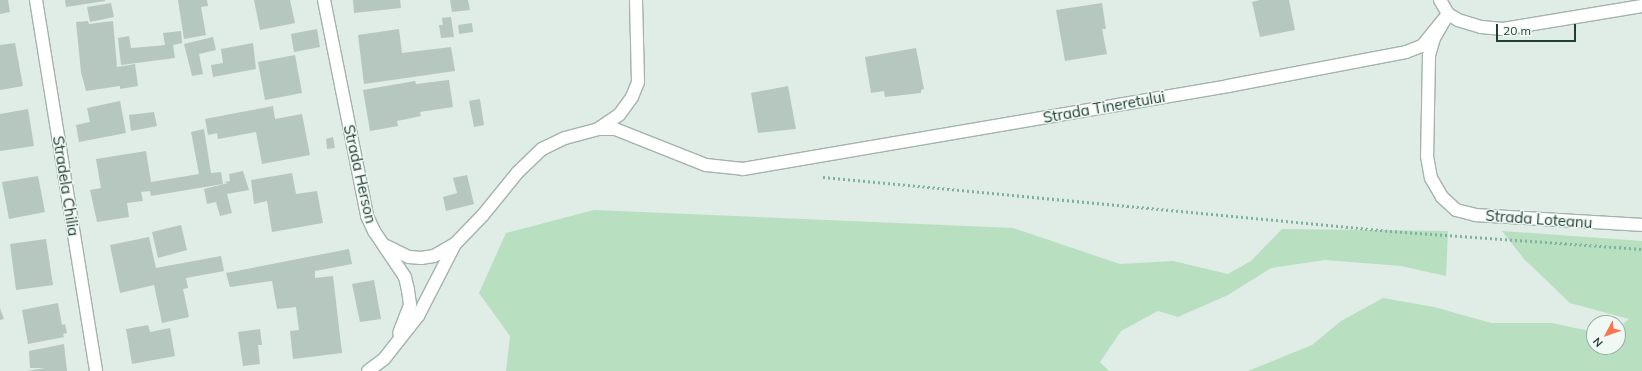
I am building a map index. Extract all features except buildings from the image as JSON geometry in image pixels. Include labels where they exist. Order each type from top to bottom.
[{"type":"street","name":"Stradela Chilia","points":[[36,0],[96,371]]},
{"type":"street","name":"Strada Herson","points":[[324,0],[367,216],[405,277],[410,305],[401,330],[384,359]]},
{"type":"street","points":[[368,371],[384,359],[418,316],[455,244],[518,172],[542,149],[565,138],[598,129],[619,115],[632,97],[638,82],[636,0]]},
{"type":"street","points":[[1440,0],[1448,14],[1458,20],[1481,27],[1503,29],[1642,6]]},
{"type":"street","name":"Strada Tineretului","points":[[598,129],[615,129],[629,133],[661,149],[706,165],[743,169],[1228,86],[1406,52],[1422,46],[1448,14]]},
{"type":"street","name":"Strada Loteanu","points":[[1448,14],[1434,38],[1429,56],[1427,156],[1431,178],[1442,197],[1456,210],[1476,215],[1642,225]]},
{"type":"street","points":[[384,244],[396,252],[421,258],[434,256],[455,244]]},
{"type":"path","points":[[822,176],[1390,231],[1642,249]]},
{"type":"green space","points":[[594,210],[1013,228],[1120,264],[1173,261],[1228,274],[1251,261],[1282,229],[1448,231],[1446,276],[1401,266],[1325,260],[1271,268],[1228,295],[1178,317],[1158,311],[1121,331],[1100,362],[1109,371],[506,371],[510,336],[479,293],[506,233]]},
{"type":"green space","points":[[1502,231],[1642,241],[1642,371],[1248,371],[1312,345],[1341,321],[1383,298],[1434,307],[1491,323],[1552,323],[1586,330],[1586,355],[1626,355],[1626,321],[1629,319],[1626,318],[1626,315],[1614,315],[1570,303],[1524,259]]}]
